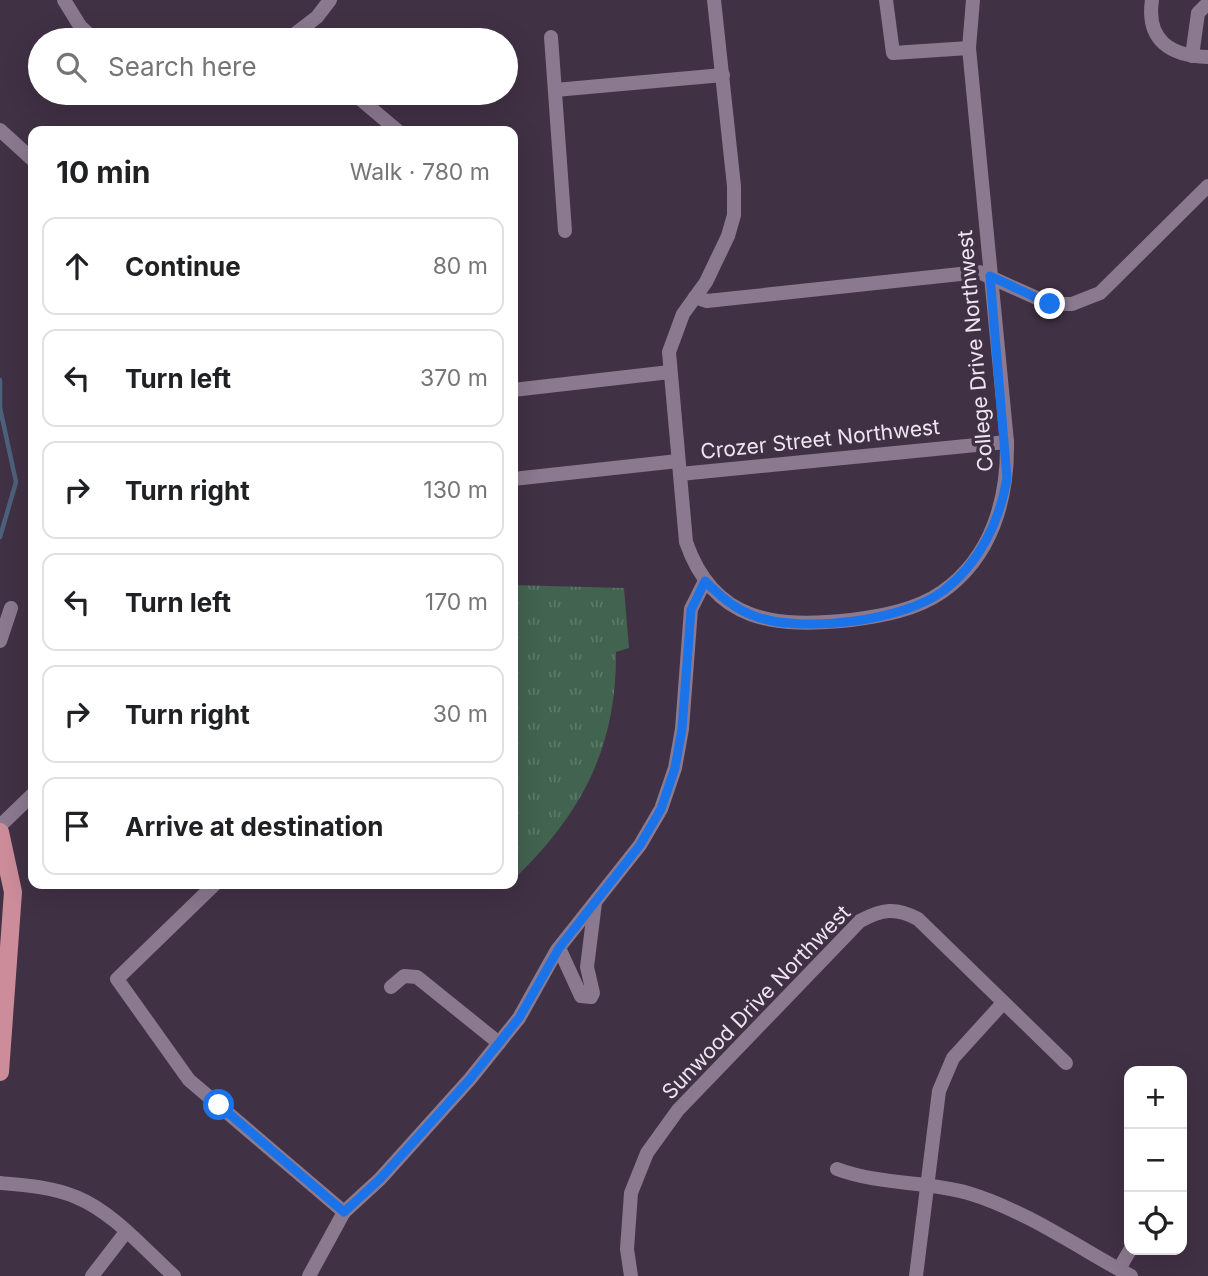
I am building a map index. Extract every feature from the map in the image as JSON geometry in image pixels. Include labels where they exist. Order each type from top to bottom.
[{"type":"main road","points":[[0,832],[13,891],[3,989],[0,1072]]},
{"type":"street","points":[[64,0],[82,28]]},
{"type":"street","points":[[304,28],[317,17],[330,0]]},
{"type":"street","points":[[309,1276],[344,1212],[380,1179],[440,1114],[519,1018],[559,948],[640,845],[661,809],[675,768],[682,729],[691,610],[705,581],[694,564],[686,542],[669,352],[674,333],[716,262],[734,215],[734,186],[714,0]]},
{"type":"street","points":[[886,0],[893,53],[969,48]]},
{"type":"street","name":"College Drive Northwest","points":[[705,581],[745,612],[781,624],[868,618],[929,600],[958,578],[994,526],[1003,504],[1007,478],[1007,442],[969,48],[973,0]]},
{"type":"street","points":[[1152,0],[1149,18],[1158,38],[1175,51],[1208,57]]},
{"type":"street","points":[[1192,56],[1198,13],[1208,3]]},
{"type":"street","points":[[551,37],[565,231]]},
{"type":"street","points":[[555,90],[723,75]]},
{"type":"street","points":[[367,105],[392,126]]},
{"type":"street","points":[[0,130],[28,155]]},
{"type":"street","points":[[695,297],[707,301],[979,272],[1050,304],[1086,301],[1100,293],[1208,186]]},
{"type":"street","points":[[518,389],[670,372]]},
{"type":"street","name":"Crozer Street Northwest","points":[[518,479],[1007,442]]},
{"type":"street","points":[[0,641],[11,608]]},
{"type":"street","points":[[0,826],[28,799]]},
{"type":"street","points":[[210,889],[117,979],[189,1080],[344,1212]]},
{"type":"street","points":[[559,948],[580,996],[591,998],[593,993],[587,967],[596,898]]},
{"type":"street","name":"Sunwood Drive Northwest","points":[[631,1276],[627,1249],[631,1193],[647,1153],[678,1110],[860,921],[878,911],[900,910],[918,919],[1066,1063]]},
{"type":"street","points":[[391,987],[404,976],[417,977],[499,1043]]},
{"type":"street","points":[[916,1276],[939,1091],[953,1058],[1003,1003]]},
{"type":"street","points":[[837,1169],[864,1179],[966,1192],[997,1203],[1125,1273],[1129,1255]]},
{"type":"street","points":[[0,1183],[32,1186],[77,1198],[126,1233],[174,1276]]},
{"type":"street","points":[[92,1276],[126,1233]]},
{"type":"green space","points":[[518,585],[624,588],[629,648],[616,652],[615,687],[602,749],[576,805],[518,875]]},
{"type":"waterway","points":[[0,380],[0,408],[16,482],[0,537]]},
{"type":"route","points":[[219,1105],[344,1212],[380,1179],[440,1114],[519,1018],[559,948],[596,898],[623,869],[661,809],[675,768],[682,729],[691,610],[705,581],[734,606],[759,618],[781,624],[868,618],[908,608],[943,591],[958,578],[984,545],[1003,504],[1007,478],[1007,442],[990,276],[1006,282],[1032,298],[1050,304]]}]
